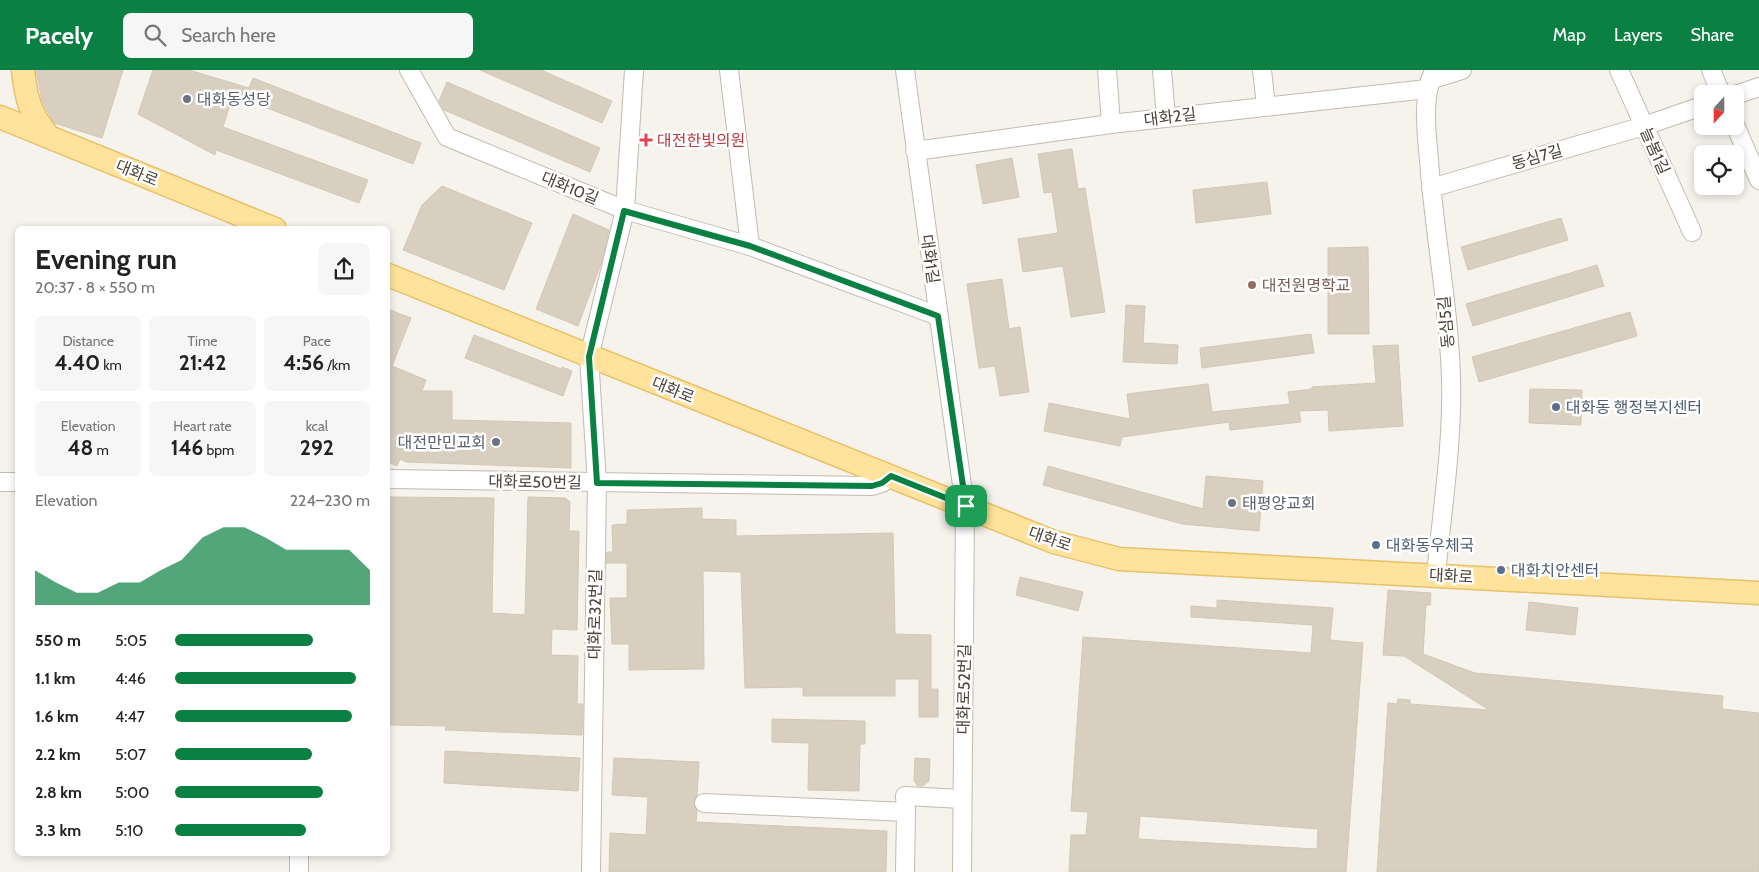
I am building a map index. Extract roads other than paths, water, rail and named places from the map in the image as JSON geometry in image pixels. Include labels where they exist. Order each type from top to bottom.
[{"type":"main road","points":[[23,70],[25,94],[30,108],[35,119],[48,136]]},
{"type":"main road","name":"대화로","points":[[0,117],[268,226]]},
{"type":"main road","name":"대화로","points":[[390,276],[1054,542],[1119,559],[1759,593]]},
{"type":"street","name":"대화10길","points":[[409,70],[447,137],[624,210],[750,246],[938,316]]},
{"type":"street","name":"대화로32번길","points":[[591,872],[597,483],[589,357],[624,210],[634,70]]},
{"type":"street","points":[[729,70],[750,246]]},
{"type":"street","name":"대화1길","points":[[905,70],[966,506]]},
{"type":"street","points":[[1106,70],[1111,124]]},
{"type":"street","points":[[1162,70],[1166,117]]},
{"type":"street","points":[[1262,70],[1266,106]]},
{"type":"street","name":"대화2길","points":[[915,151],[1111,124],[1266,106],[1430,80],[1462,70]]},
{"type":"street","name":"늘봄1길","points":[[1620,70],[1692,232]]},
{"type":"street","points":[[1711,70],[1717,85]]},
{"type":"street","name":"동심5길","points":[[1430,80],[1425,106],[1430,188],[1445,303],[1451,377],[1451,415],[1436,575]]},
{"type":"street","points":[[1744,92],[1759,87]]},
{"type":"street","name":"동심7길","points":[[1430,188],[1644,126],[1694,109]]},
{"type":"street","points":[[1739,135],[1759,180]]},
{"type":"street","name":"대화로50번길","points":[[390,479],[872,486],[882,483],[891,476]]},
{"type":"street","points":[[0,482],[15,482]]},
{"type":"street","name":"대화로52번길","points":[[962,872],[966,506]]},
{"type":"street","points":[[905,872],[906,796],[962,799]]},
{"type":"street","points":[[704,803],[906,812]]},
{"type":"street","points":[[299,856],[299,872]]},
{"type":"place","name":"대화동성당","points":[[187,99]]},
{"type":"place","name":"대전한빛의원","points":[[646,140]]},
{"type":"place","name":"대전원명학교","points":[[1252,285]]},
{"type":"place","name":"대화동 행정복지센터","points":[[1556,407]]},
{"type":"place","name":"대전만민교회","points":[[496,442]]},
{"type":"place","name":"태평양교회","points":[[1232,503]]},
{"type":"place","name":"대화동우체국","points":[[1376,545]]},
{"type":"place","name":"대화치안센터","points":[[1501,570]]}]
